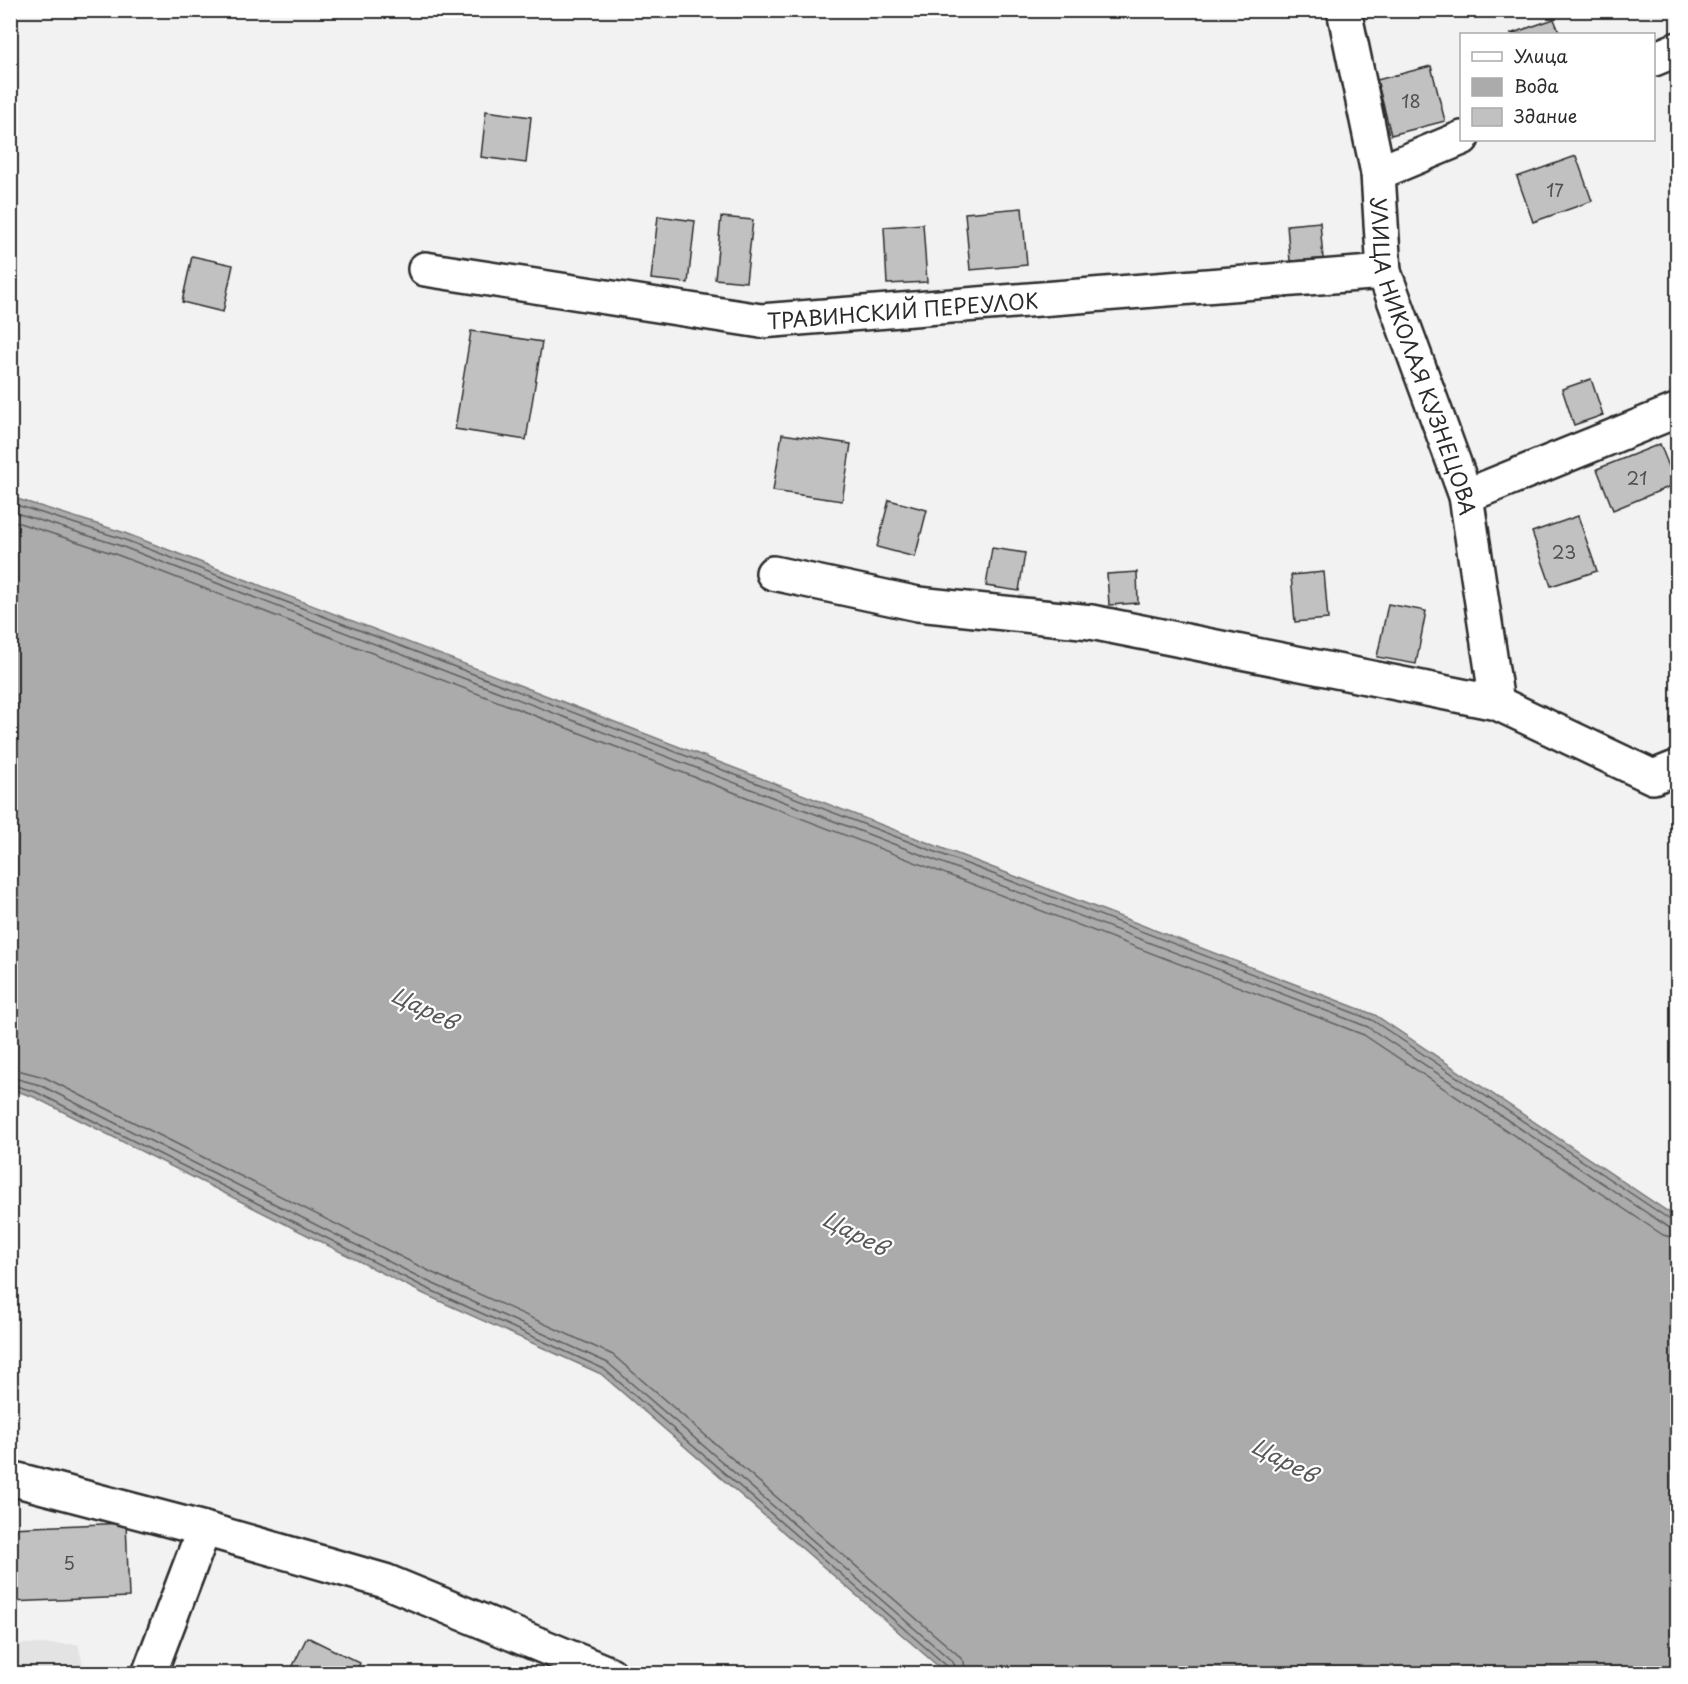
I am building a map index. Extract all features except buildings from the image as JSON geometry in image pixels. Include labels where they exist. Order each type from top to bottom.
[{"type":"street","name":"УЛИЦА НИКОЛАЯ КУЗНЕЦОВА","points":[[1344,10],[1378,172],[1384,272],[1466,496],[1497,703]]},
{"type":"street","points":[[1655,58],[1677,49]]},
{"type":"street","points":[[1378,172],[1460,138]]},
{"type":"street","name":"ТРАВИНСКИЙ ПЕРЕУЛОК","points":[[425,269],[761,321],[1384,272]]},
{"type":"street","points":[[1466,496],[1677,410]]},
{"type":"street","points":[[773,573],[918,604],[1091,622],[1497,703],[1665,772]]},
{"type":"street","points":[[10,1478],[204,1528],[385,1581],[610,1674]]},
{"type":"street","points":[[149,1674],[204,1528]]},
{"type":"shaded area","points":[[11,1644],[78,1644],[85,1673],[11,1673]]},
{"type":"water","name":"Царев","points":[[11,497],[122,532],[1375,1015],[1677,1218],[1677,1673],[946,1673],[601,1374],[424,1294],[34,1097],[11,1089]]}]
